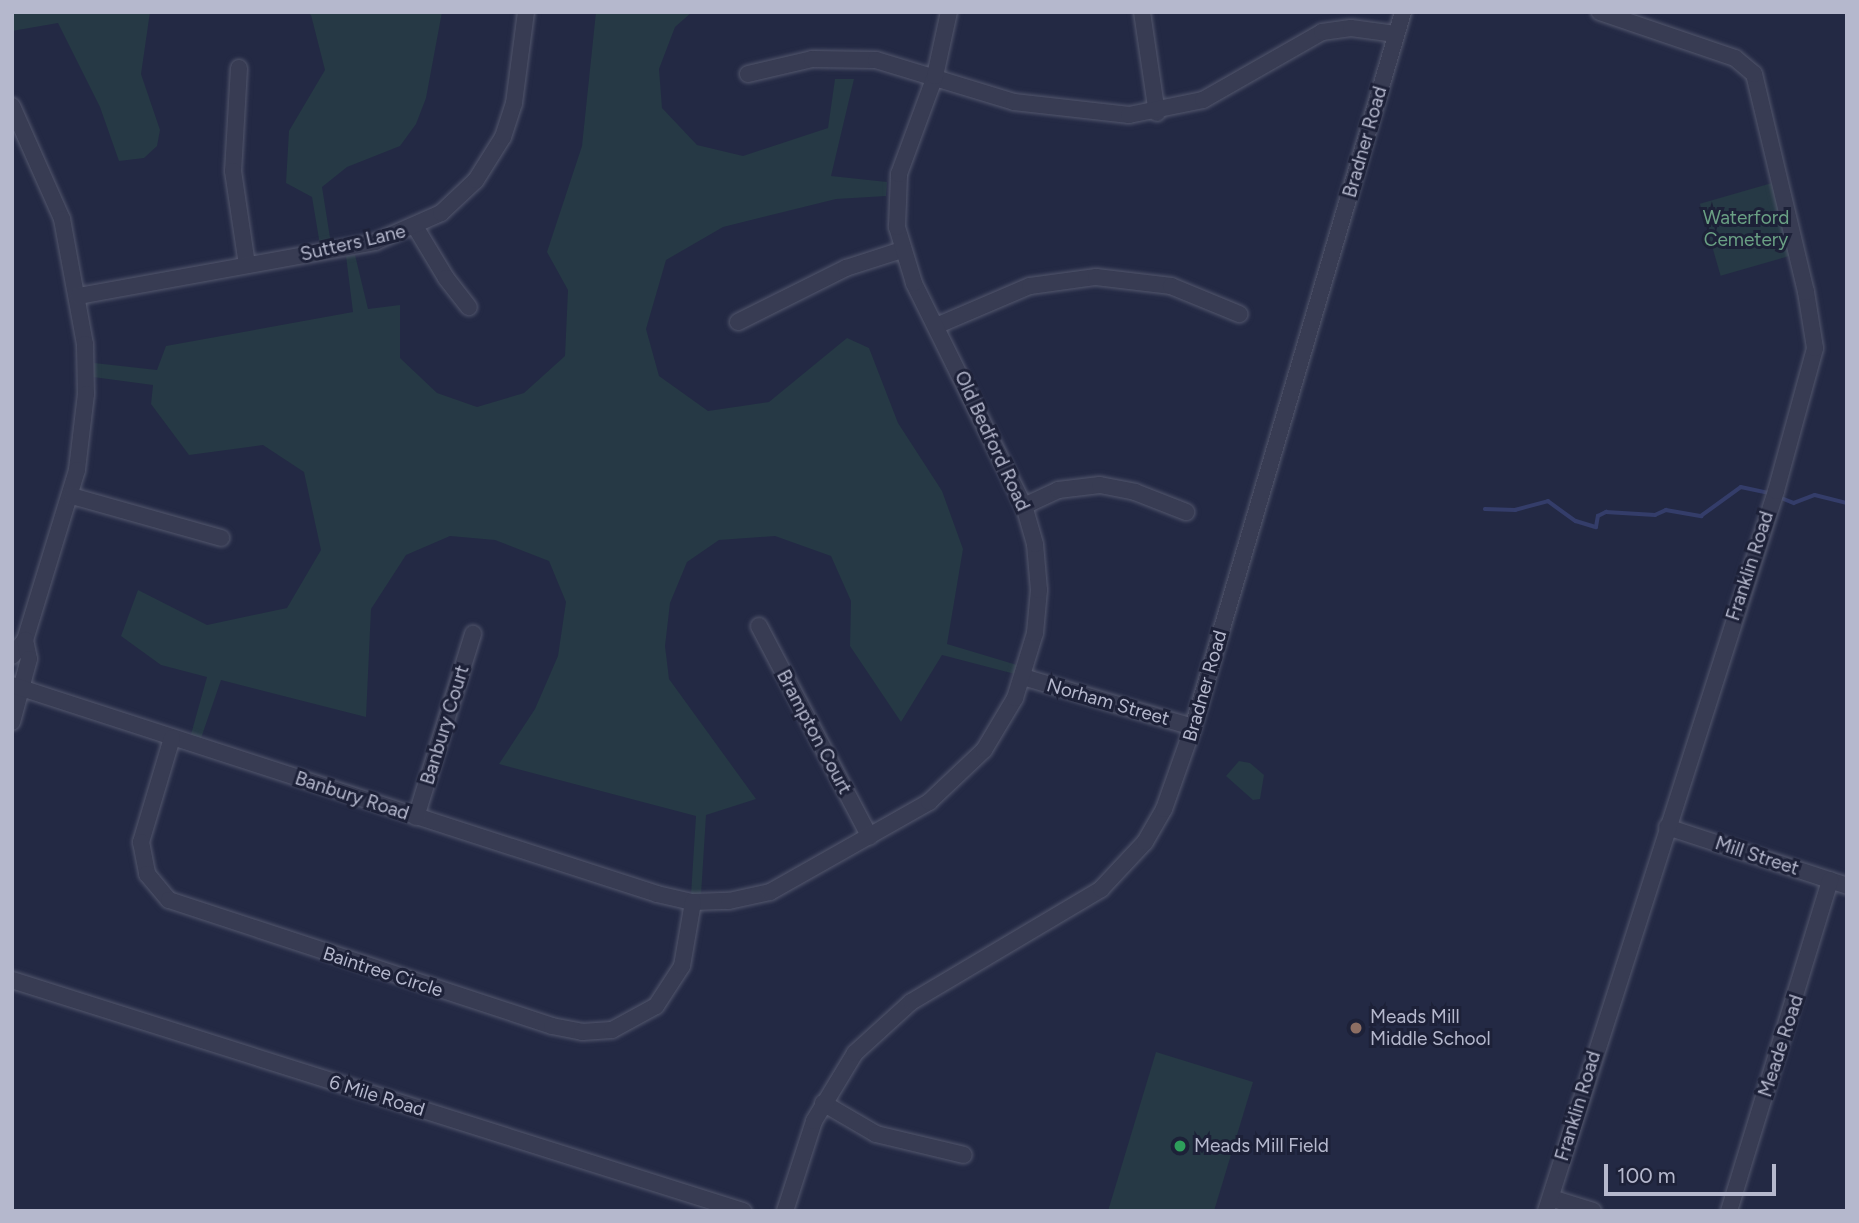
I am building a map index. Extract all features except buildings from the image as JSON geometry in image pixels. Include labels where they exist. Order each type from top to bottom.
[{"type":"street","name":"Sutters Lane","points":[[79,296],[375,242],[416,228],[467,191],[496,150],[514,103],[526,12]]},
{"type":"street","name":"Old Bedford Road","points":[[693,902],[729,901],[770,892],[919,809],[964,771],[1001,725],[1023,677],[1035,633],[1039,590],[1035,544],[1024,506],[936,326],[902,250],[897,227],[899,173],[935,76],[949,12]]},
{"type":"street","points":[[1142,12],[1157,113]]},
{"type":"street","name":"Bradner Road","points":[[786,1211],[823,1103],[855,1053],[897,1013],[1079,905],[1118,873],[1145,842],[1164,808],[1193,727],[1403,12]]},
{"type":"street","name":"Franklin Road","points":[[1548,1204],[1774,497],[1803,401],[1815,338],[1758,82],[1735,58],[1600,12]]},
{"type":"street","points":[[748,74],[789,62],[837,57],[876,60],[994,96],[1043,107],[1105,115],[1157,113],[1217,94],[1322,32],[1351,28],[1396,34]]},
{"type":"street","points":[[239,68],[233,171],[247,265]]},
{"type":"street","points":[[12,106],[56,202],[79,296],[86,394],[72,496],[25,640],[12,656]]},
{"type":"street","points":[[416,228],[446,278],[469,307]]},
{"type":"street","points":[[738,322],[846,268],[902,250]]},
{"type":"street","points":[[936,326],[1013,291],[1077,277],[1155,282],[1187,290],[1239,314]]},
{"type":"street","points":[[1024,506],[1058,490],[1087,485],[1135,492],[1186,512]]},
{"type":"street","points":[[72,496],[221,538]]},
{"type":"street","name":"Brampton Court","points":[[759,626],[870,837]]},
{"type":"street","name":"Banbury Court","points":[[416,817],[473,634]]},
{"type":"street","points":[[12,722],[16,687],[29,659],[25,640]]},
{"type":"street","name":"Norham Street","points":[[1023,677],[1193,727]]},
{"type":"street","name":"Banbury Road","points":[[16,687],[657,894],[693,902]]},
{"type":"street","name":"Baintree Circle","points":[[172,738],[141,842],[147,874],[169,900],[552,1026],[582,1032],[612,1030],[656,1006],[682,966],[693,902]]},
{"type":"street","name":"Mill Street","points":[[1667,827],[1847,886]]},
{"type":"street","name":"Meade Road","points":[[1729,1211],[1830,880]]},
{"type":"street","name":"6 Mile Road","points":[[12,980],[743,1211]]},
{"type":"street","points":[[823,1103],[876,1134],[964,1155]]},
{"type":"street","points":[[1548,1204],[1592,1211]]},
{"type":"green space","points":[[14,12],[150,12],[141,74],[160,130],[157,146],[144,158],[119,161],[100,107],[58,23],[12,31]]},
{"type":"green space","points":[[306,12],[442,12],[426,98],[416,124],[400,146],[347,167],[322,187],[331,244],[320,245],[312,197],[286,183],[289,131],[325,70],[311,15]]},
{"type":"green space","points":[[596,12],[692,12],[675,27],[659,69],[662,108],[697,145],[743,156],[828,128],[835,79],[854,79],[831,176],[887,182],[886,196],[836,199],[723,227],[666,260],[646,329],[659,376],[708,411],[769,402],[847,338],[869,348],[898,423],[942,491],[963,549],[947,644],[1017,665],[1015,674],[942,655],[901,722],[850,646],[851,601],[831,556],[775,536],[719,540],[687,562],[670,603],[665,646],[669,679],[756,799],[706,815],[701,895],[691,895],[696,816],[499,764],[535,709],[558,656],[566,602],[549,561],[495,540],[450,536],[406,555],[371,609],[366,717],[221,680],[200,741],[190,738],[207,677],[161,665],[121,636],[138,590],[207,625],[287,608],[321,550],[304,472],[263,445],[189,455],[151,404],[153,385],[93,377],[94,363],[157,370],[166,346],[353,312],[346,256],[355,255],[368,309],[400,305],[400,358],[437,393],[477,407],[524,393],[565,356],[568,290],[547,252],[582,146]]},
{"type":"green space","name":"Waterford Cemetery","points":[[1772,183],[1793,255],[1721,276],[1700,204]]},
{"type":"green space","points":[[1239,761],[1250,763],[1264,775],[1260,799],[1253,800],[1226,776]]},
{"type":"green space","name":"Meads Mill Field","points":[[1156,1052],[1253,1082],[1214,1211],[1108,1211]]},
{"type":"waterway","points":[[1485,509],[1515,510],[1548,501],[1576,521],[1596,527],[1598,516],[1606,512],[1655,515],[1666,510],[1701,516],[1741,487],[1769,493]]},
{"type":"waterway","points":[[1779,497],[1794,503],[1815,495],[1847,503]]},
{"type":"place","name":"Meads Mill Middle School","points":[[1356,1028]]},
{"type":"place","name":"Meads Mill Field","points":[[1180,1146]]}]
